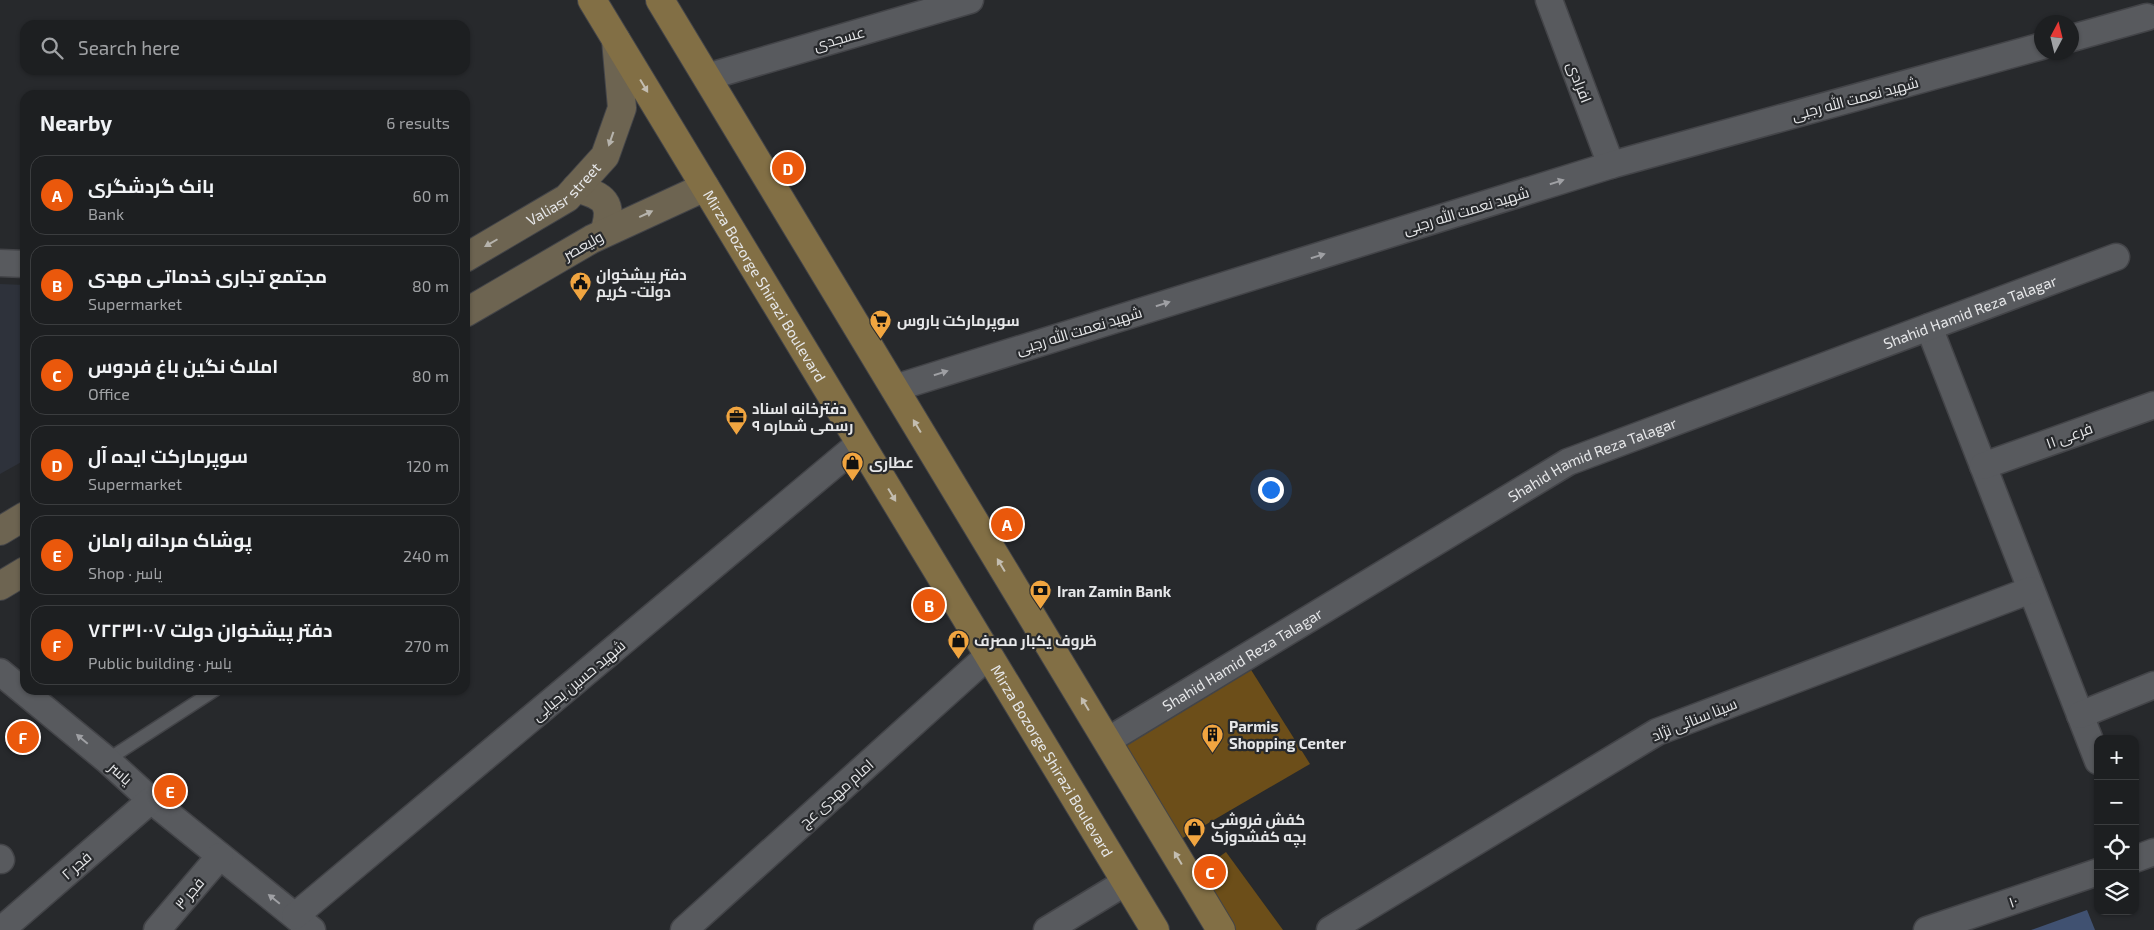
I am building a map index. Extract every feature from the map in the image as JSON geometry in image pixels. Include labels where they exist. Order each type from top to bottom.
[{"type":"main road","name":"Mirza Bozorge Shirazi Boulevard","points":[[592,0],[1156,930]]},
{"type":"main road","points":[[660,0],[1221,930]]},
{"type":"main road","name":"Valiasr street","points":[[470,255],[567,198],[605,156],[622,108],[616,40]]},
{"type":"main road","name":"ولیعصر","points":[[470,310],[604,233],[705,187]]},
{"type":"main road","points":[[576,188],[596,194],[605,202],[609,218],[604,233]]},
{"type":"main road","points":[[0,530],[20,519]]},
{"type":"main road","points":[[0,586],[20,574]]},
{"type":"street","name":"عسجدی","points":[[707,77],[970,0]]},
{"type":"street","name":"افرادی","points":[[1549,0],[1611,165]]},
{"type":"street","points":[[2079,36],[2147,17]]},
{"type":"street","name":"شهید نعمت الله رجبی","points":[[895,388],[1611,165],[2034,48]]},
{"type":"street","name":"Shahid Hamid Reza Talagar","points":[[1107,741],[1568,462],[2116,258]]},
{"type":"street","points":[[0,263],[20,264]]},
{"type":"street","points":[[1929,327],[2094,751]]},
{"type":"street","name":"فرعی ۱۱","points":[[1983,466],[2154,405]]},
{"type":"street","name":"شهید حسین یحیایی","points":[[304,923],[860,443]]},
{"type":"street","name":"سینا سنائی نژاد","points":[[1330,930],[1658,732],[2031,590]]},
{"type":"street","name":"امام مهدی عج","points":[[684,930],[989,655]]},
{"type":"street","name":"یاسر","points":[[0,672],[20,688]]},
{"type":"street","points":[[2080,715],[2154,685]]},
{"type":"street","name":"یاسر","points":[[28,695],[107,760],[151,800],[304,923]]},
{"type":"street","name":"فجر ۲","points":[[1,930],[151,800]]},
{"type":"street","name":"فجر ۳","points":[[157,930],[220,856]]},
{"type":"street","name":"۱۰","points":[[1927,930],[2094,873]]},
{"type":"street","points":[[1047,930],[1126,882]]},
{"type":"lane","points":[[107,760],[207,695]]},
{"type":"shaded area","points":[[0,284],[20,285],[20,463],[0,474]]},
{"type":"shaded area","points":[[2087,910],[2095,930],[2031,930]]},
{"type":"building","name":"Parmis Shopping Center","points":[[1248,665],[1310,764],[1176,842],[1117,743]]},
{"type":"building","points":[[1226,852],[1283,930],[1227,930],[1194,875]]},
{"type":"place","name":"سوپرمارکت ایده آل","points":[[788,168]]},
{"type":"place","name":"دفتر پیشخوان دولت- کریم","points":[[580,302]]},
{"type":"place","name":"سوپرمارکت باروس","points":[[881,339]]},
{"type":"place","name":"دفترخانه اسناد رسمی شماره ۹","points":[[736,436]]},
{"type":"place","name":"عطاری","points":[[853,481]]},
{"type":"place","name":"بانک گردشگری","points":[[1007,524]]},
{"type":"place","name":"مجتمع تجاری خدماتی مهدی","points":[[929,605]]},
{"type":"place","name":"Iran Zamin Bank","points":[[1041,610]]},
{"type":"place","name":"ظروف یکبار مصرف","points":[[958,659]]},
{"type":"place","name":"دفتر پیشخوان دولت ۷۲۲۳۱۰۰۷","points":[[23,737]]},
{"type":"place","name":"Parmis Shopping Center","points":[[1213,754]]},
{"type":"place","name":"پوشاک مردانه رامان","points":[[170,791]]},
{"type":"place","name":"کفش فروشی بچه کفشدوزک","points":[[1195,847]]},
{"type":"place","name":"املاک نگین باغ فردوس","points":[[1210,872]]}]
